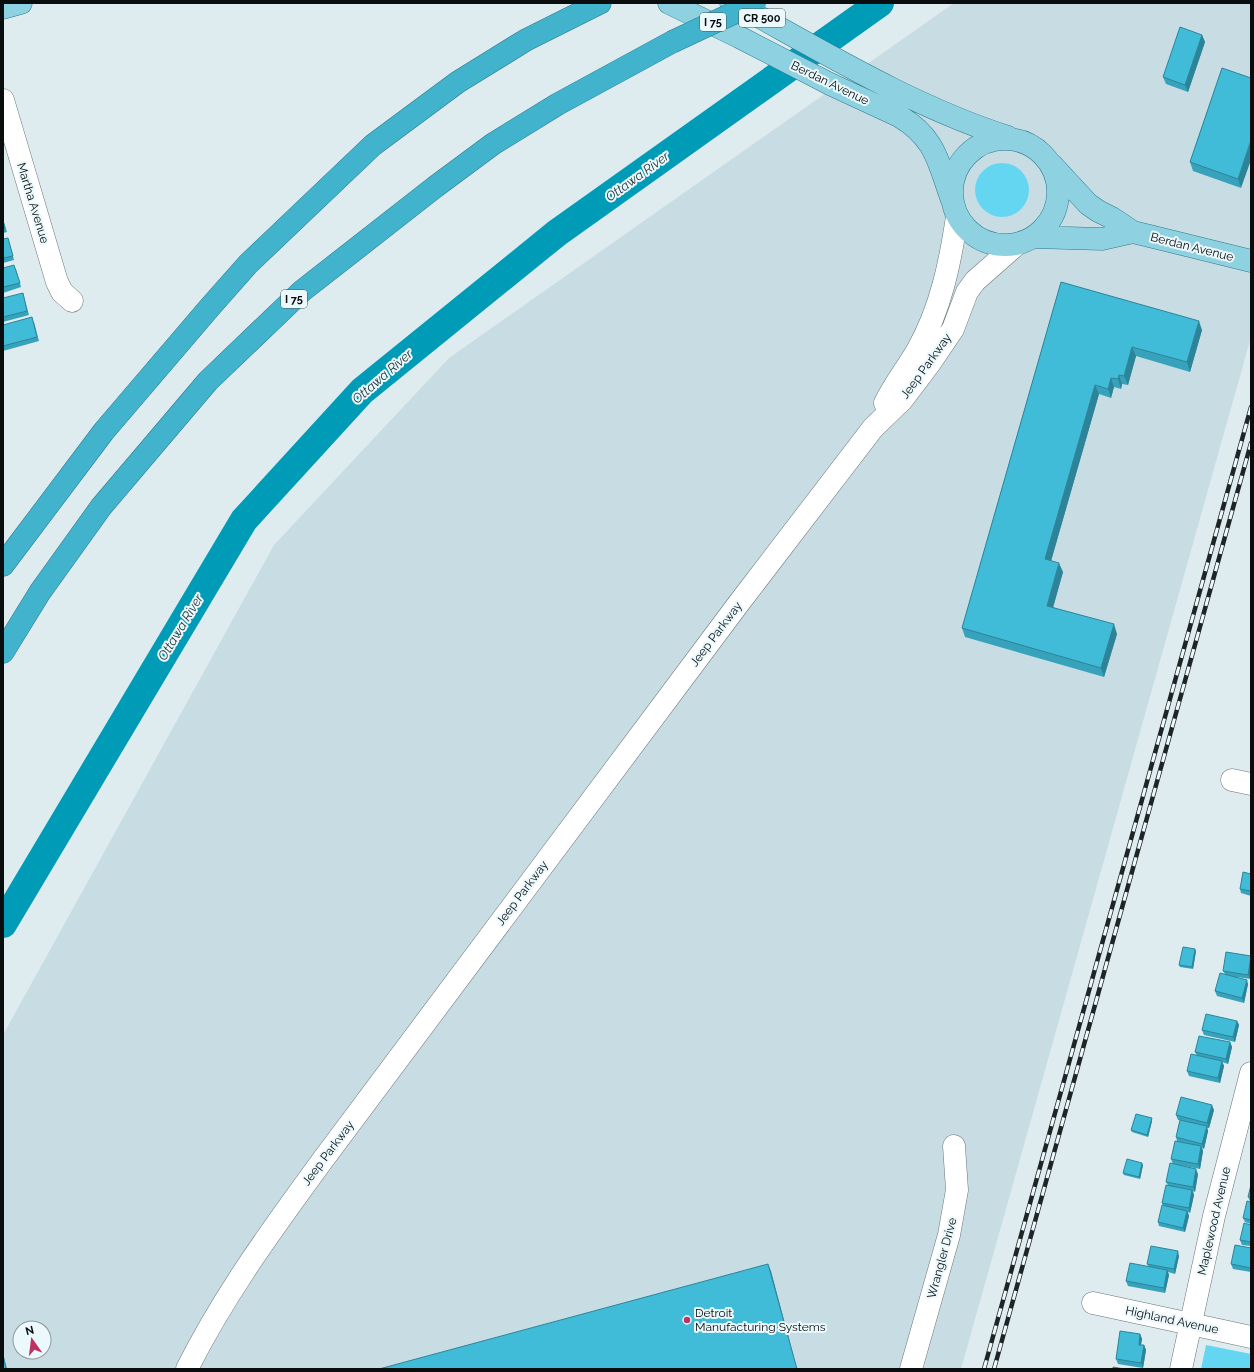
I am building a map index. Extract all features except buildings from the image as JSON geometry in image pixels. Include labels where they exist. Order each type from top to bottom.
[{"type":"highway","name":"I 75","points":[[3,652],[40,592],[101,507],[208,380],[302,291],[435,187],[493,144],[558,104],[672,42],[756,3]]},
{"type":"highway","points":[[3,565],[104,431],[210,307],[248,264],[373,145],[458,82],[526,40],[596,5]]},
{"type":"main road","points":[[3,8],[21,3]]},
{"type":"main road","name":"Berdan Avenue","points":[[669,3],[830,84],[899,116],[918,128],[935,152],[954,208]]},
{"type":"main road","name":"Berdan Avenue","points":[[731,3],[747,10],[851,68],[912,99],[985,130],[1019,141]]},
{"type":"main road","points":[[1001,139],[1019,141],[1035,148],[1048,160],[1055,176],[1058,193],[1055,210],[1046,226],[1025,241],[999,245],[982,241],[968,231],[954,208],[952,182],[958,166],[969,152],[984,143],[1001,139]]},
{"type":"main road","name":"Berdan Avenue","points":[[1048,160],[1088,204],[1132,232],[1251,261]]},
{"type":"main road","name":"Berdan Avenue","points":[[1025,241],[1102,239],[1132,232]]},
{"type":"street","name":"Martha Avenue","points":[[3,100],[57,282],[62,292],[72,301]]},
{"type":"street","name":"Jeep Parkway","points":[[873,428],[890,393],[918,348],[935,313],[946,280],[954,208]]},
{"type":"street","name":"Jeep Parkway","points":[[187,1369],[213,1320],[278,1220],[739,603],[873,428],[902,400],[930,363],[953,329],[957,315],[967,292],[974,281],[1025,241]]},
{"type":"street","name":"Maplewood Avenue","points":[[1182,1369],[1214,1216],[1251,1073]]},
{"type":"street","name":"Wrangler Drive","points":[[912,1369],[954,1214],[957,1190],[954,1146]]},
{"type":"street","name":"Highland Avenue","points":[[1093,1303],[1251,1337]]},
{"type":"shaded area","points":[[954,3],[1251,3],[1251,337],[961,1369],[3,1369],[3,1035],[274,545],[449,358]]},
{"type":"shaded area","points":[[1002,163],[1012,165],[1021,171],[1027,180],[1029,190],[1027,200],[1021,209],[1012,215],[1002,217],[992,215],[983,209],[977,200],[975,190],[977,180],[983,171],[992,165]]},
{"type":"shaded area","points":[[1206,1345],[1251,1354],[1251,1369],[1201,1369]]},
{"type":"waterway","name":"Ottawa River","points":[[3,924],[244,520],[362,391],[557,233],[880,3]]},
{"type":"railway","points":[[984,1369],[1251,407]]},
{"type":"railway","points":[[994,1369],[1251,443]]},
{"type":"place","name":"Detroit Manufacturing Systems","points":[[687,1320]]}]
